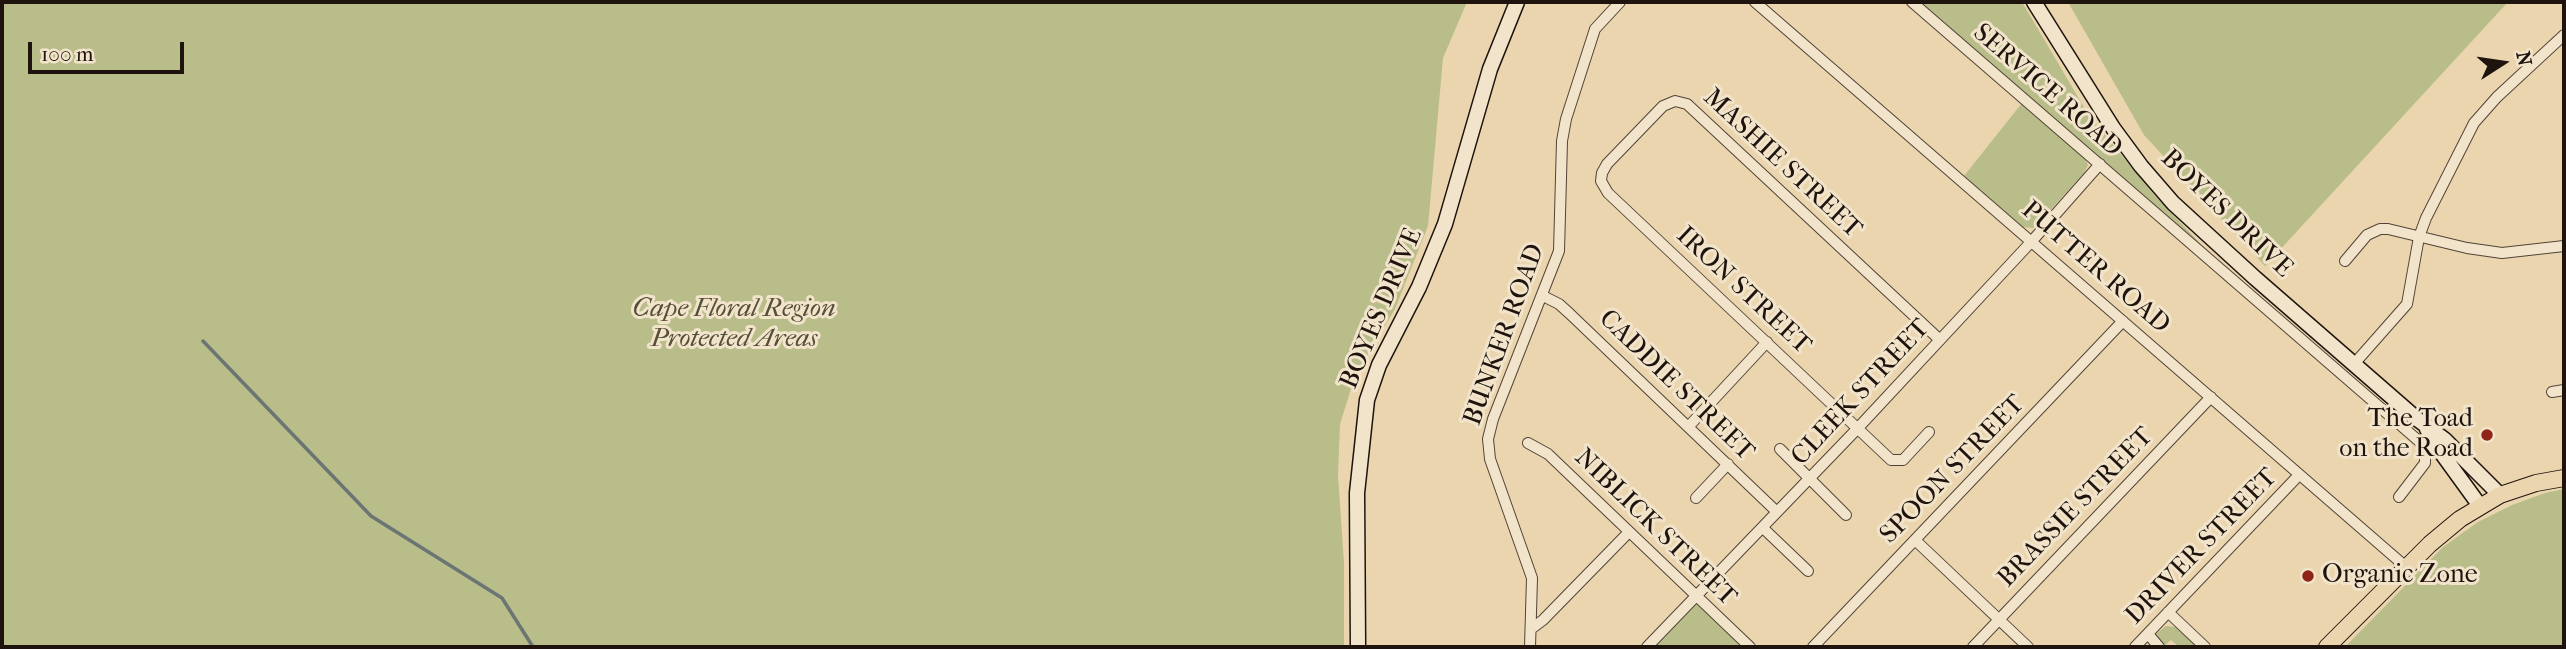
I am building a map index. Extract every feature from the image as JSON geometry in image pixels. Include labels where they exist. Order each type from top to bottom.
[{"type":"main road","name":"BOYES DRIVE","points":[[1357,647],[1357,493],[1367,400],[1379,365],[1419,287],[1445,224],[1490,69],[1517,2]]},
{"type":"main road","name":"BOYES DRIVE","points":[[2034,2],[2113,128],[2173,203],[2236,262],[2444,439],[2500,495]]},
{"type":"main road","name":"BOYES DRIVE","points":[[2421,422],[2480,506]]},
{"type":"main road","points":[[2327,647],[2430,544],[2480,506],[2500,495],[2536,483],[2564,478]]},
{"type":"street","name":"BUNKER ROAD","points":[[1530,647],[1532,578],[1488,447],[1493,419],[1554,269],[1560,239],[1562,141],[1566,120],[1595,29],[1620,2]]},
{"type":"street","name":"PUTTER ROAD","points":[[1755,2],[2406,567]]},
{"type":"street","name":"SERVICE ROAD","points":[[1912,2],[2422,446],[2426,456],[2425,463],[2399,497]]},
{"type":"street","points":[[2354,364],[2407,304],[2419,237],[2426,218],[2474,124],[2491,104],[2564,35]]},
{"type":"street","name":"MASHIE STREET","points":[[1601,181],[1607,164],[1663,106],[1675,101],[1687,103],[1940,340]]},
{"type":"street","name":"CLEEK STREET","points":[[1647,647],[1857,429],[2100,164]]},
{"type":"street","name":"IRON STREET","points":[[1601,181],[1608,193],[1891,460],[1903,460],[1929,432]]},
{"type":"street","points":[[2345,261],[2373,231],[2388,229],[2502,253],[2564,246]]},
{"type":"street","name":"CADDIE STREET","points":[[1543,296],[1562,306],[1777,512]]},
{"type":"street","name":"SPOON STREET","points":[[1813,647],[2123,321]]},
{"type":"street","points":[[1689,426],[1767,342]]},
{"type":"street","points":[[2552,392],[2564,390]]},
{"type":"street","name":"BRASSIE STREET","points":[[1973,647],[2211,397]]},
{"type":"street","points":[[2408,432],[2421,422]]},
{"type":"street","name":"NIBLICK STREET","points":[[1528,443],[1548,454],[1750,647]]},
{"type":"street","points":[[1780,449],[1846,515]]},
{"type":"street","points":[[1696,498],[1728,464]]},
{"type":"street","name":"DRIVER STREET","points":[[2135,647],[2299,475]]},
{"type":"street","points":[[1763,528],[1808,571]]},
{"type":"street","points":[[1531,629],[1629,532]]},
{"type":"street","points":[[1915,540],[2028,647]]},
{"type":"street","points":[[2168,612],[2205,647]]},
{"type":"street","points":[[2148,634],[2158,647]]},
{"type":"green space","name":"Cape Floral Region Protected Areas","points":[[2,2],[1467,2],[1443,58],[1428,226],[1395,309],[1355,376],[1340,424],[1338,475],[1344,563],[1344,647],[2,647]]},
{"type":"green space","points":[[1919,2],[2022,2],[2088,114],[2155,196],[2220,264]]},
{"type":"green space","points":[[2068,2],[2508,2],[2265,266],[2144,135]]},
{"type":"green space","points":[[2022,103],[2084,157],[2088,165],[2084,173],[2034,228],[2023,227],[1964,176]]},
{"type":"green space","points":[[2564,489],[2564,647],[2345,647],[2443,547],[2478,522],[2512,505]]},
{"type":"green space","points":[[1696,596],[1750,647],[1647,647]]},
{"type":"green space","points":[[2166,626],[2177,627],[2199,647],[2175,647],[2177,645],[2171,640],[2163,647],[2153,636]]},
{"type":"waterway","points":[[203,341],[371,516],[502,598],[533,647]]},
{"type":"place","name":"The Toad on the Road","points":[[2487,435]]},
{"type":"place","name":"Organic Zone","points":[[2308,576]]}]
